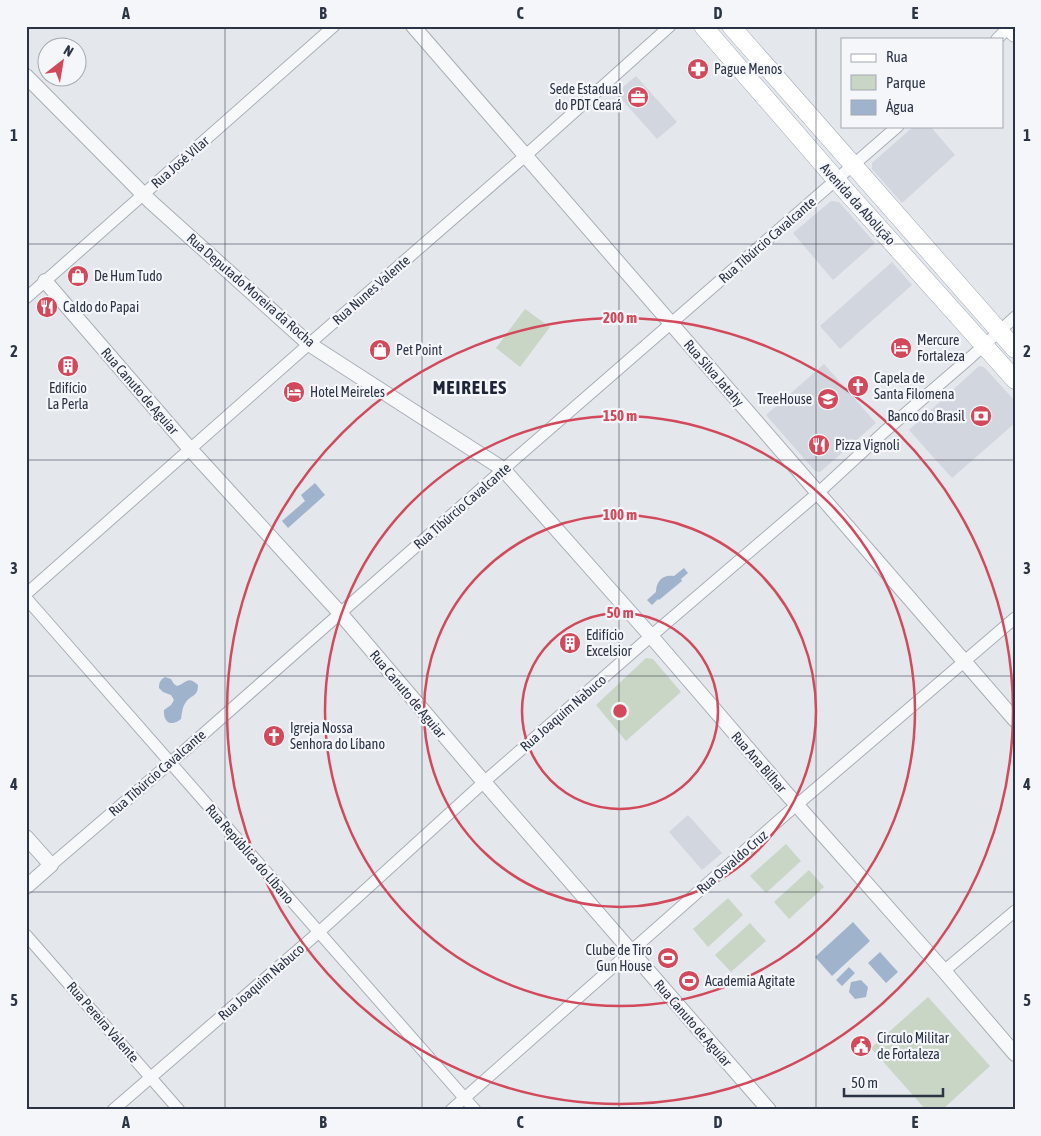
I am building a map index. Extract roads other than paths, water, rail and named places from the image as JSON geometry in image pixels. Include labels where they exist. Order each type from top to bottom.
[{"type":"main road","name":"Avenida da Abolição","points":[[703,26],[1015,380]]},
{"type":"main road","name":"Avenida da Abolição","points":[[731,26],[1015,349]]},
{"type":"street","name":"Rua José Vilar","points":[[26,298],[334,26]]},
{"type":"street","name":"Rua Silva Jatahy","points":[[413,26],[1015,720]]},
{"type":"street","name":"Rua Nunes Valente","points":[[26,596],[309,344],[526,156],[670,26]]},
{"type":"street","name":"Rua Deputado Moreira da Rocha","points":[[26,76],[143,194],[309,344],[503,469]]},
{"type":"street","name":"Rua Tibúrcio Cavalcante","points":[[26,887],[896,128]]},
{"type":"street","name":"Rua Canuto de Aguiar","points":[[45,281],[190,449],[340,613],[768,1110]]},
{"type":"street","name":"Rua Joaquim Nabuco","points":[[113,1110],[319,932],[484,782],[818,493],[884,432],[1015,317]]},
{"type":"street","name":"Rua Ana Bilhar","points":[[503,469],[1015,1054]]},
{"type":"street","name":"Rua República do Líbano","points":[[26,596],[475,1110]]},
{"type":"street","name":"Rua Osvaldo Cruz","points":[[451,1110],[796,806],[1015,618]]},
{"type":"street","points":[[26,837],[51,865]]},
{"type":"street","points":[[944,972],[1015,910]]},
{"type":"street","name":"Rua Pereira Valente","points":[[26,935],[180,1110]]},
{"type":"water","points":[[315,483],[325,495],[288,528],[282,521],[305,501],[301,495]]},
{"type":"water","points":[[684,568],[688,573],[681,579],[682,581],[652,605],[647,600],[656,592],[657,585],[663,577],[674,576]]},
{"type":"water","points":[[165,677],[171,679],[177,686],[189,680],[198,685],[196,694],[188,699],[182,710],[181,719],[174,723],[167,721],[164,714],[164,710],[174,700],[171,695],[159,688],[160,682]]},
{"type":"water","points":[[853,922],[870,941],[832,976],[815,957]]},
{"type":"water","points":[[880,952],[898,972],[886,983],[868,963]]},
{"type":"water","points":[[849,967],[855,973],[842,986],[836,980]]},
{"type":"water","points":[[861,980],[868,987],[866,997],[855,999],[849,992],[851,982]]},
{"type":"place","name":"Pague Menos","points":[[698,69]]},
{"type":"place","name":"Sede Estadual do PDT Ceará","points":[[638,97]]},
{"type":"place","name":"De Hum Tudo","points":[[78,276]]},
{"type":"place","name":"Caldo do Papai","points":[[47,307]]},
{"type":"place","name":"Mercure Fortaleza","points":[[901,348]]},
{"type":"place","name":"Pet Point","points":[[380,350]]},
{"type":"place","name":"Edifício La Perla","points":[[68,366]]},
{"type":"place","name":"Capela de Santa Filomena","points":[[858,386]]},
{"type":"place","name":"Hotel Meireles","points":[[294,392]]},
{"type":"place","name":"TreeHouse","points":[[828,399]]},
{"type":"place","name":"Banco do Brasil","points":[[981,416]]},
{"type":"place","name":"Pizza Vignoli","points":[[819,445]]},
{"type":"place","name":"Edifício Excelsior","points":[[570,643]]},
{"type":"place","name":"Igreja Nossa Senhora do Líbano","points":[[274,736]]},
{"type":"place","name":"Clube de Tiro Gun House","points":[[668,958]]},
{"type":"place","name":"Academia Agitate","points":[[689,981]]},
{"type":"place","name":"Circulo Militar de Fortaleza","points":[[861,1046]]},
{"type":"district","name":"MEIRELES","points":[[470,387]]}]
